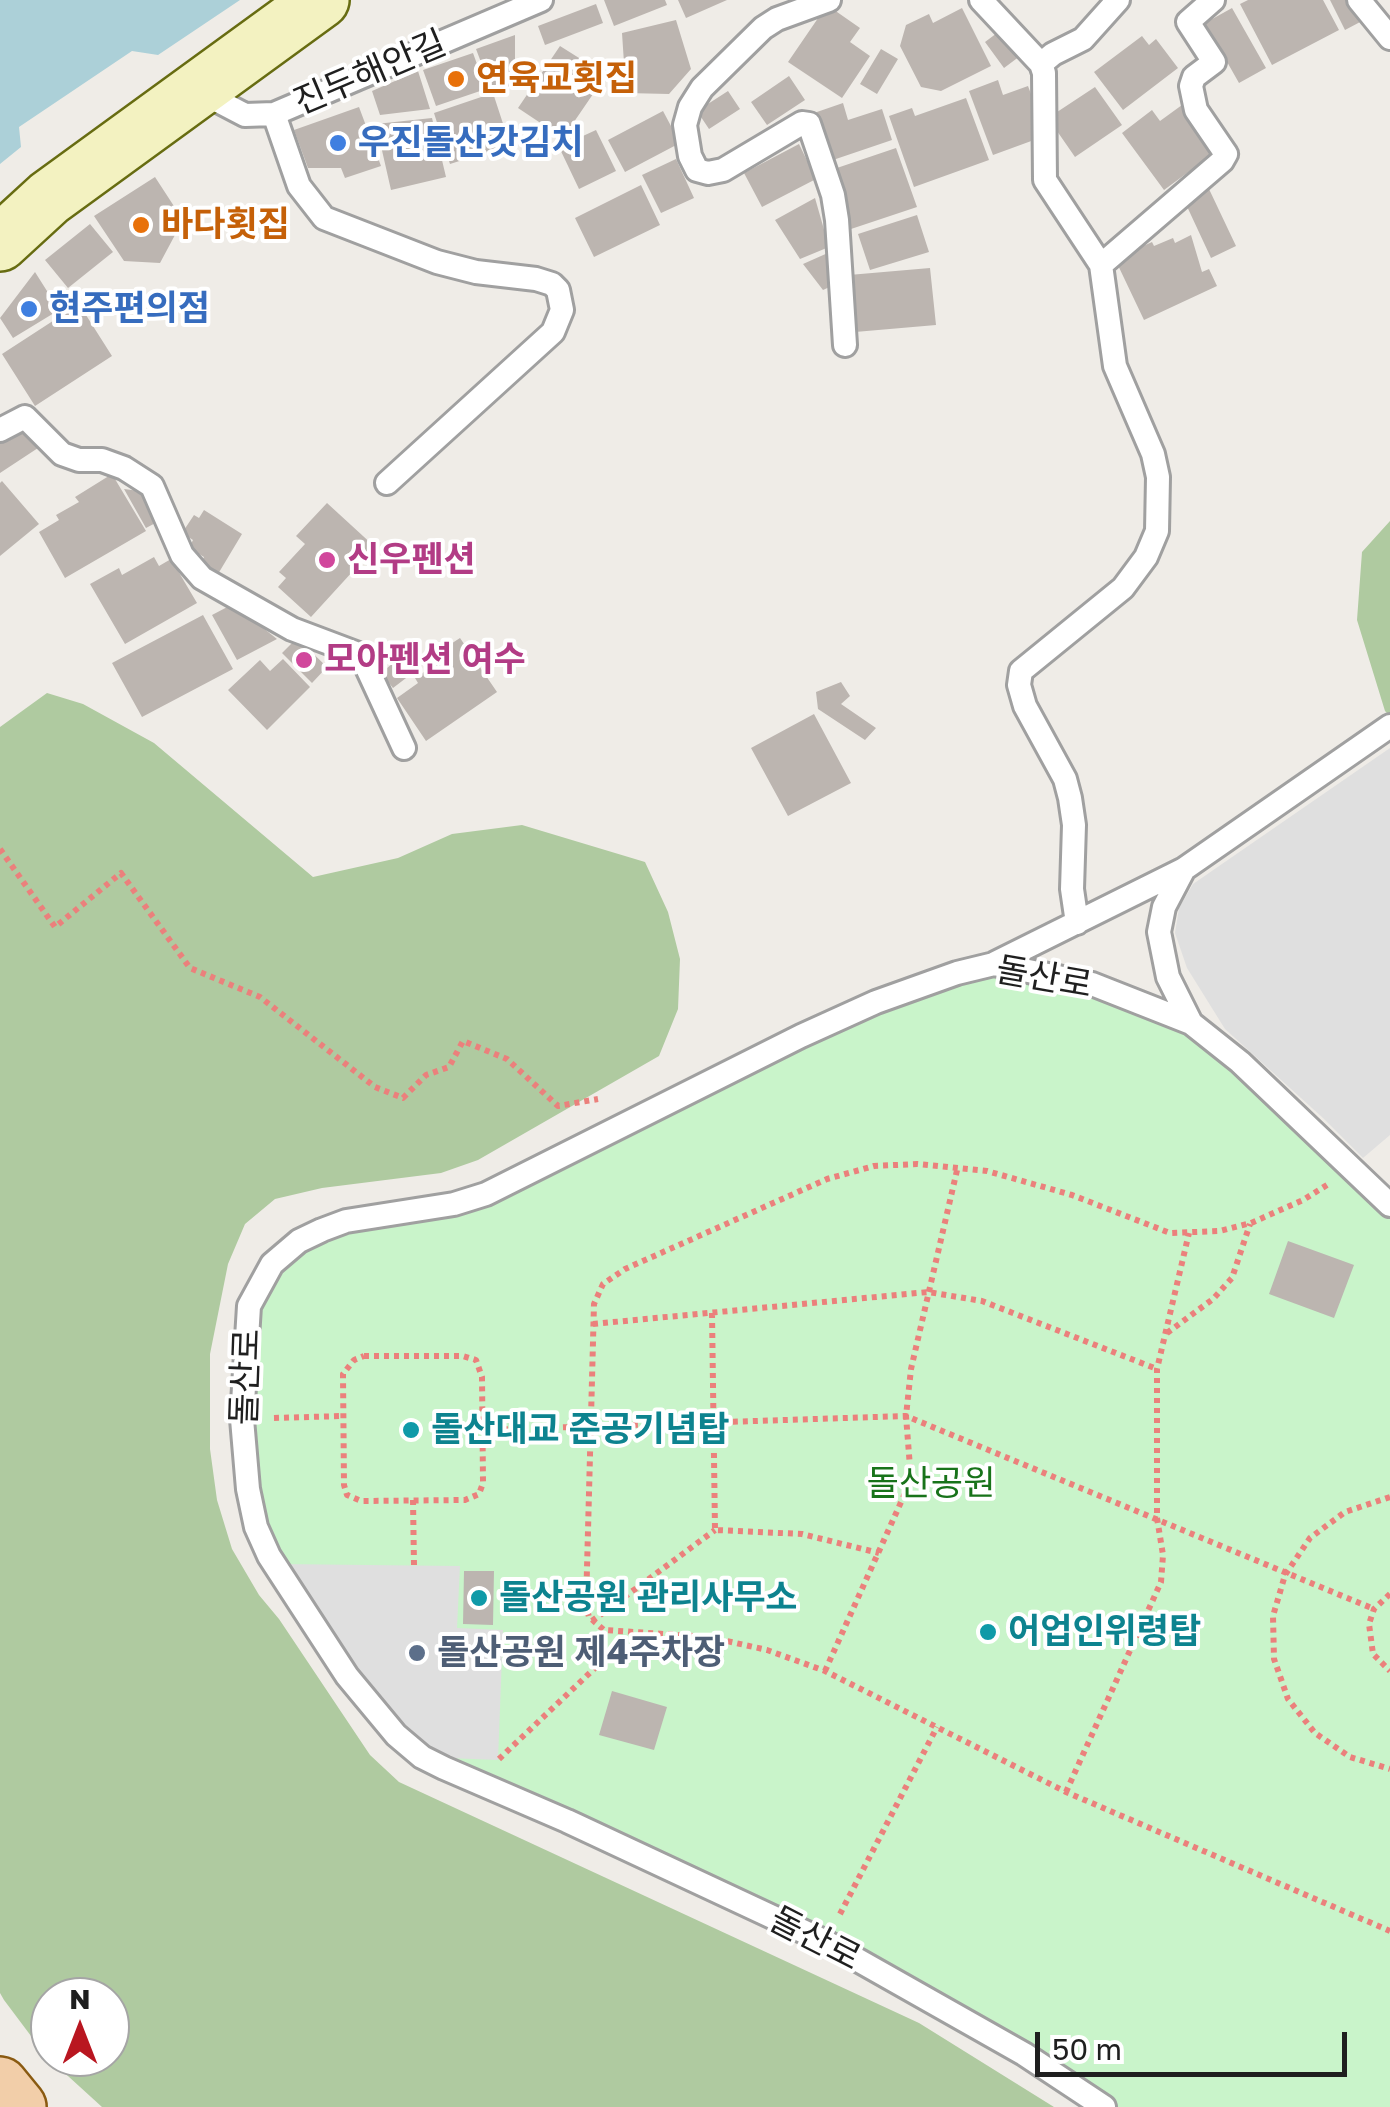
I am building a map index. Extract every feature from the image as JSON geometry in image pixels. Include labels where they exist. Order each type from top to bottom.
[{"type":"main road","points":[[0,2085],[18,2107]]},
{"type":"street","name":"진두해안길","points":[[0,242],[49,198],[321,0]]},
{"type":"lane","name":"진두해안길","points":[[200,91],[245,115],[274,114],[541,0]]},
{"type":"lane","points":[[829,0],[778,18],[763,28],[702,88],[685,125],[690,156],[697,170],[708,172],[723,170],[802,122],[809,124],[837,220],[845,344]]},
{"type":"lane","points":[[981,0],[1041,64],[1046,83],[1045,180],[1101,265],[1115,366],[1153,454],[1158,477],[1157,531],[1146,557],[1123,588],[1021,672],[1018,684],[1025,706],[1065,779],[1070,798],[1077,922]]},
{"type":"lane","points":[[1041,64],[1083,39],[1118,0]]},
{"type":"lane","points":[[1101,265],[1226,154],[1196,110],[1191,86],[1194,78],[1214,62],[1188,22],[1213,0]]},
{"type":"lane","points":[[1359,0],[1390,38]]},
{"type":"lane","points":[[274,114],[298,186],[324,218],[437,262],[536,280],[558,290],[562,310],[554,332],[388,484]]},
{"type":"lane","points":[[0,430],[25,417],[62,454],[79,460],[102,460],[124,468],[152,486],[182,555],[202,578],[292,629],[361,656],[404,748]]},
{"type":"lane","points":[[994,964],[1184,869],[1390,726]]},
{"type":"lane","points":[[1184,869],[1164,907],[1160,944],[1168,977],[1191,1023]]},
{"type":"lane","name":"돌산로","points":[[1104,2107],[1024,2054],[826,1942],[444,1768],[422,1757],[396,1735],[347,1676],[269,1556],[256,1527],[248,1490],[242,1419],[245,1326],[255,1290],[272,1264],[299,1241],[322,1230],[346,1221],[454,1204],[486,1194],[831,1022],[921,985],[994,964],[1092,984],[1191,1023],[1240,1062],[1390,1205]]},
{"type":"path","points":[[0,849],[55,927],[121,873],[190,968],[260,997],[375,1087],[404,1098],[426,1074],[449,1067],[463,1041],[507,1059],[558,1106],[607,1098]]},
{"type":"path","points":[[1353,1168],[1303,1200],[1250,1223],[1189,1234],[1152,1227],[1016,1178],[958,1166],[874,1166],[850,1171],[652,1255],[603,1284],[594,1304],[586,1606],[592,1621],[604,1630],[670,1632],[737,1642],[825,1670],[1066,1792],[1390,1932]]},
{"type":"path","points":[[825,1670],[911,1480],[906,1416],[911,1370],[958,1166]]},
{"type":"path","points":[[1166,1333],[1224,1289],[1232,1278],[1250,1223]]},
{"type":"path","points":[[1066,1792],[1161,1582],[1157,1369],[1189,1234]]},
{"type":"path","points":[[593,1324],[928,1292],[982,1302],[1157,1369]]},
{"type":"path","points":[[712,1312],[715,1530]]},
{"type":"path","points":[[364,1356],[463,1356],[476,1360],[482,1373],[483,1483],[479,1494],[465,1500],[361,1500],[347,1495],[343,1416],[343,1374],[354,1360],[364,1356]]},
{"type":"path","points":[[282,1417],[343,1416]]},
{"type":"path","points":[[483,1430],[906,1416],[1374,1610]]},
{"type":"path","points":[[1390,1497],[1345,1512],[1310,1538],[1285,1575],[1273,1616],[1274,1659],[1288,1699],[1315,1733],[1350,1757],[1390,1769]]},
{"type":"path","points":[[413,1500],[414,1565]]},
{"type":"path","points":[[592,1621],[715,1530],[802,1534],[879,1552]]},
{"type":"path","points":[[1390,1594],[1374,1610],[1368,1624],[1373,1654],[1390,1671]]},
{"type":"path","points":[[498,1760],[634,1631]]},
{"type":"path","points":[[826,1942],[937,1727]]},
{"type":"green space","points":[[1390,521],[1390,716],[1385,711],[1357,620],[1362,552]]},
{"type":"green space","points":[[47,693],[83,704],[154,743],[313,877],[398,858],[452,834],[522,825],[645,862],[668,912],[680,959],[678,1009],[659,1056],[478,1160],[441,1173],[322,1188],[275,1199],[245,1224],[228,1264],[210,1354],[210,1449],[217,1500],[232,1549],[259,1595],[370,1755],[399,1782],[919,2023],[1054,2107],[102,2107],[69,2077],[130,2077],[130,1977],[30,1977],[30,2035],[0,1993],[0,727]]},
{"type":"green space","name":"돌산공원","points":[[1017,966],[1170,1013],[1390,1205],[1390,2107],[1104,2107],[826,1942],[444,1768],[256,1527],[245,1326],[299,1241],[454,1204],[876,1002]]},
{"type":"shaded area","points":[[1390,748],[1390,1135],[1363,1158],[1225,1029],[1187,968],[1175,933],[1179,908],[1193,884]]},
{"type":"shaded area","name":"돌산공원 제4주차장","points":[[275,1564],[460,1566],[457,1628],[503,1630],[498,1760],[422,1757]]},
{"type":"water","points":[[0,0],[240,0],[158,55],[132,51],[19,127],[21,147],[0,164]]},
{"type":"building","points":[[604,0],[665,0],[667,5],[614,26]]},
{"type":"building","points":[[678,0],[727,0],[686,18]]},
{"type":"building","points":[[1248,0],[1323,0],[1339,30],[1272,65],[1240,4]]},
{"type":"building","points":[[1330,0],[1351,0],[1362,21],[1345,30]]},
{"type":"building","points":[[596,4],[603,23],[545,45],[538,26]]},
{"type":"building","points":[[827,5],[860,28],[850,42],[870,56],[842,98],[788,62]]},
{"type":"building","points":[[962,8],[991,66],[941,91],[921,87],[900,46],[906,25],[929,14],[933,23]]},
{"type":"building","points":[[1232,8],[1266,68],[1239,83],[1205,23]]},
{"type":"building","points":[[676,20],[691,69],[669,94],[626,93],[622,33]]},
{"type":"building","points":[[1001,30],[1020,56],[1004,68],[985,42]]},
{"type":"building","points":[[515,35],[515,87],[490,86],[476,49]]},
{"type":"building","points":[[1142,36],[1149,45],[1156,39],[1178,68],[1123,110],[1094,72]]},
{"type":"building","points":[[560,46],[606,75],[563,138],[518,108]]},
{"type":"building","points":[[881,49],[898,59],[877,94],[860,84]]},
{"type":"building","points":[[473,53],[486,89],[436,106],[423,70]]},
{"type":"building","points":[[418,71],[430,109],[380,115],[372,91]]},
{"type":"building","points":[[789,76],[805,100],[767,125],[751,102]]},
{"type":"building","points":[[998,80],[1003,95],[1028,86],[1038,113],[1034,140],[993,155],[969,91]]},
{"type":"building","points":[[1095,87],[1122,125],[1075,157],[1048,118]]},
{"type":"building","points":[[728,91],[740,109],[709,129],[697,111]]},
{"type":"building","points":[[493,93],[510,145],[450,164],[434,113]]},
{"type":"building","points":[[966,98],[989,160],[914,187],[889,116],[912,108],[915,116]]},
{"type":"building","points":[[843,103],[848,120],[882,109],[892,140],[830,161],[814,113]]},
{"type":"building","points":[[1182,105],[1217,151],[1164,190],[1122,133],[1152,110],[1160,121]]},
{"type":"building","points":[[359,107],[381,166],[345,178],[341,168],[308,168],[294,130]]},
{"type":"building","points":[[663,111],[680,143],[625,172],[608,140]]},
{"type":"building","points":[[432,118],[446,177],[391,190],[376,124]]},
{"type":"building","points":[[596,130],[616,171],[579,189],[559,147]]},
{"type":"building","points":[[799,144],[816,179],[762,207],[744,173]]},
{"type":"building","points":[[896,148],[917,207],[851,229],[831,170]]},
{"type":"building","points":[[676,159],[694,198],[661,213],[642,175]]},
{"type":"building","points":[[155,177],[183,220],[160,263],[124,261],[94,216]]},
{"type":"building","points":[[641,185],[660,225],[594,257],[575,218]]},
{"type":"building","points":[[1209,189],[1236,246],[1211,258],[1184,200]]},
{"type":"building","points":[[815,198],[829,247],[800,259],[775,220]]},
{"type":"building","points":[[917,215],[929,252],[870,270],[858,234]]},
{"type":"building","points":[[90,224],[113,252],[68,288],[45,260]]},
{"type":"building","points":[[1191,235],[1202,272],[1209,269],[1217,286],[1144,320],[1115,259],[1152,242],[1154,246],[1173,238],[1175,243]]},
{"type":"building","points":[[830,252],[834,285],[823,290],[803,264]]},
{"type":"building","points":[[930,268],[936,325],[855,332],[849,275]]},
{"type":"building","points":[[35,272],[59,310],[13,338],[0,318]]},
{"type":"building","points":[[79,304],[112,356],[35,406],[2,354]]},
{"type":"building","points":[[21,423],[38,448],[0,473],[0,437]]},
{"type":"building","points":[[112,474],[146,531],[65,578],[39,532],[59,520],[56,515],[79,502],[75,497]]},
{"type":"building","points":[[0,483],[39,524],[0,556]]},
{"type":"building","points":[[124,489],[147,492],[163,519],[146,528]]},
{"type":"building","name":"신우펜션","points":[[327,503],[375,547],[311,617],[278,587],[286,578],[279,572],[305,544],[296,536]]},
{"type":"building","points":[[204,510],[242,534],[218,574],[201,563],[204,557],[189,548],[193,540],[182,533],[194,515],[199,518]]},
{"type":"building","points":[[154,557],[159,566],[171,559],[197,603],[125,644],[90,584],[119,568],[122,575]]},
{"type":"building","points":[[233,604],[277,639],[237,660],[212,615]]},
{"type":"building","points":[[203,615],[233,669],[142,717],[112,663]]},
{"type":"building","name":"모아펜션 여수","points":[[297,638],[327,667],[312,683],[282,653]]},
{"type":"building","points":[[460,638],[497,692],[426,741],[397,698],[418,683],[415,678],[442,660],[437,653]]},
{"type":"building","points":[[414,646],[427,662],[393,688],[381,673]]},
{"type":"building","points":[[283,659],[310,687],[267,730],[228,690],[260,660],[270,671]]},
{"type":"building","points":[[841,682],[850,696],[841,704],[876,728],[865,740],[818,709],[816,692]]},
{"type":"building","points":[[814,714],[851,783],[788,816],[751,748]]},
{"type":"building","points":[[1288,1241],[1354,1265],[1334,1318],[1269,1294]]},
{"type":"building","name":"돌산공원 관리사무소","points":[[464,1571],[494,1571],[493,1625],[463,1624]]},
{"type":"building","points":[[612,1691],[667,1707],[654,1750],[599,1735]]},
{"type":"place","name":"연육교횟집","points":[[456,79]]},
{"type":"place","name":"우진돌산갓김치","points":[[338,143]]},
{"type":"place","name":"바다횟집","points":[[141,225]]},
{"type":"place","name":"현주편의점","points":[[29,309]]},
{"type":"place","name":"신우펜션","points":[[327,560]]},
{"type":"place","name":"모아펜션 여수","points":[[304,660]]},
{"type":"place","name":"돌산대교 준공기념탑","points":[[411,1430]]},
{"type":"place","name":"돌산공원 관리사무소","points":[[479,1598]]},
{"type":"place","name":"어업인위령탑","points":[[988,1632]]},
{"type":"place","name":"돌산공원 제4주차장","points":[[417,1653]]}]
